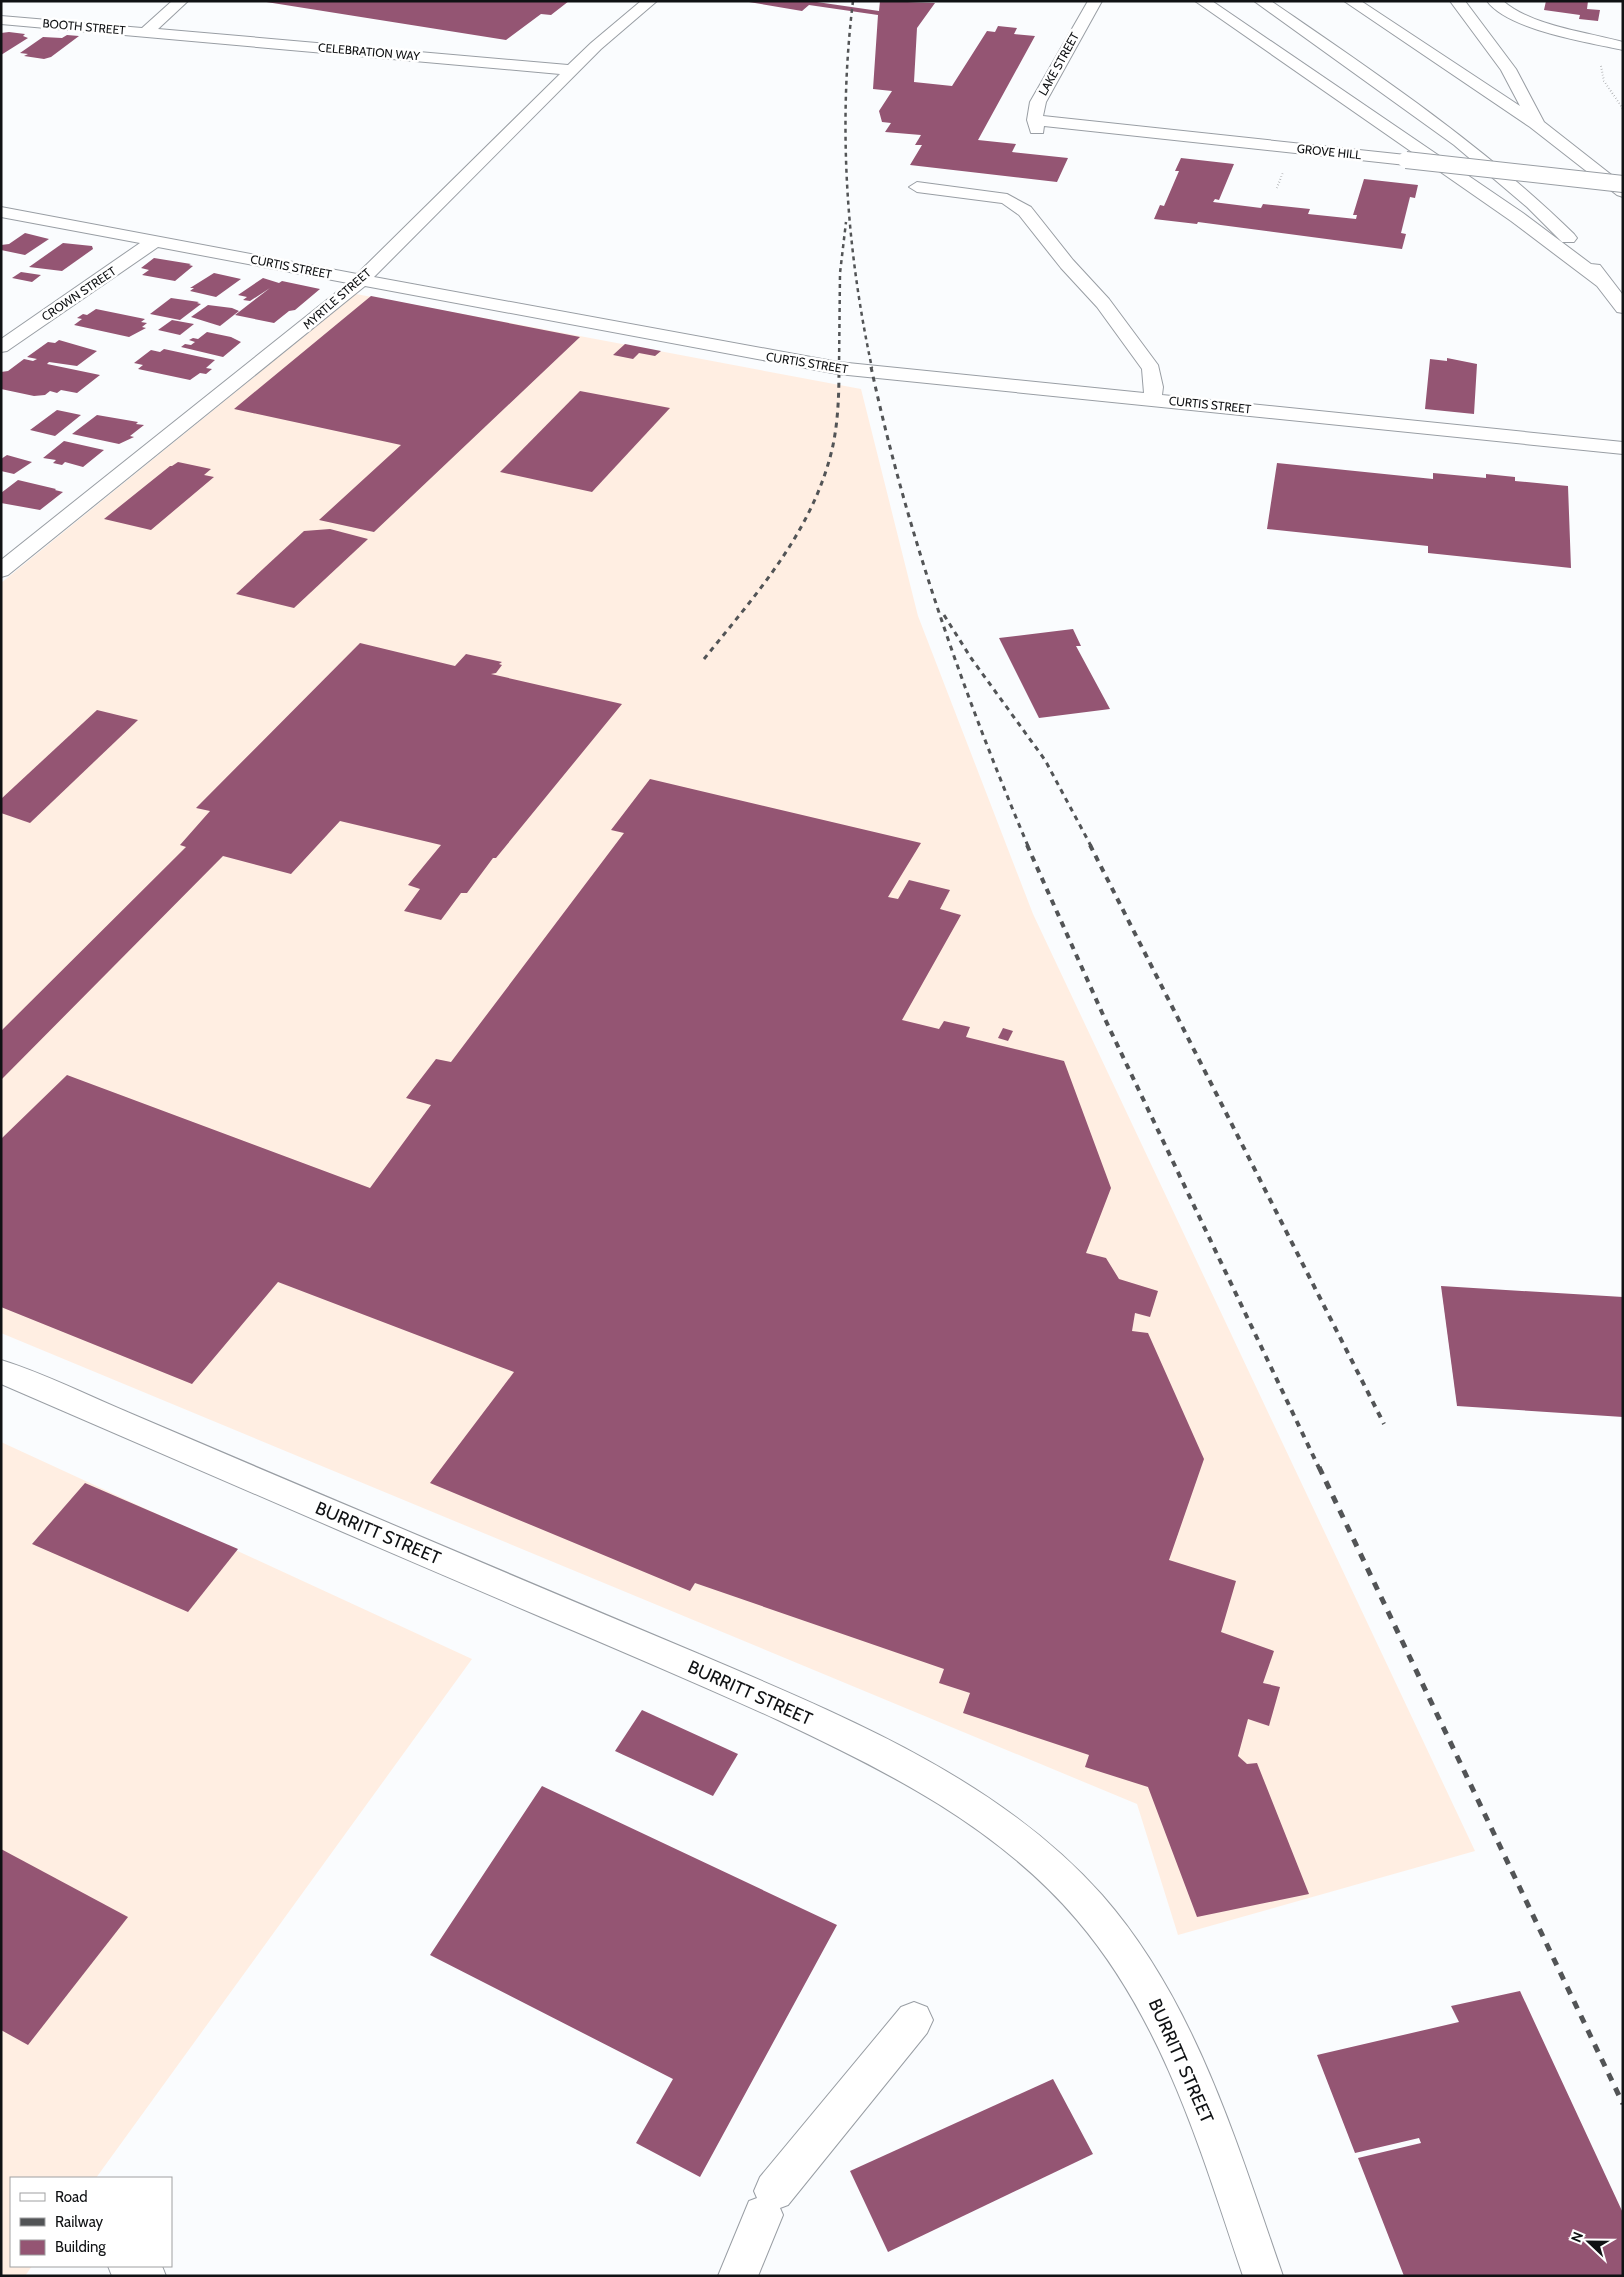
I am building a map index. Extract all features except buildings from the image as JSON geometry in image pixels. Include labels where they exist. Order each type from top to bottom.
[{"type":"main road","points":[[145,33],[181,1]]},
{"type":"main road","name":"MYRTLE STREET","points":[[1,571],[360,281],[596,46],[650,1]]},
{"type":"main road","name":"LAKE STREET","points":[[1036,125],[1038,102],[1095,1]]},
{"type":"main road","points":[[1202,1],[1517,217],[1605,283]]},
{"type":"main road","points":[[1261,1],[1483,160],[1552,221],[1605,283],[1623,308]]},
{"type":"main road","points":[[1351,1],[1536,124],[1623,192]]},
{"type":"main road","points":[[1457,1],[1508,69],[1536,124]]},
{"type":"main road","points":[[1494,1],[1509,14],[1535,24],[1623,46]]},
{"type":"main road","name":"BOOTH STREET","points":[[1,20],[167,35]]},
{"type":"main road","name":"CELEBRATION WAY","points":[[167,35],[572,70]]},
{"type":"main road","name":"GROVE HILL","points":[[1036,125],[1406,160],[1623,184]]},
{"type":"main road","points":[[916,187],[1007,199],[1025,211],[1067,264],[1103,303],[1151,369],[1154,387],[1152,399]]},
{"type":"main road","name":"CURTIS STREET","points":[[1,212],[156,240],[360,281],[810,364],[1622,448]]},
{"type":"main road","name":"CROWN STREET","points":[[1,347],[156,240]]},
{"type":"main road","name":"BURRITT STREET","points":[[1,1371],[760,1696],[890,1758],[945,1789],[998,1824],[1044,1861],[1092,1911],[1127,1956],[1153,1997],[1181,2053],[1200,2100],[1263,2276]]},
{"type":"main road","points":[[738,2276],[769,2203],[914,2020]]},
{"type":"main road","points":[[130,2267],[146,2276]]},
{"type":"path","points":[[1605,42],[1601,70],[1604,81],[1623,109]]},
{"type":"shaded area","points":[[356,294],[861,389],[918,616],[1033,914],[1475,1851],[1178,1935],[1137,1804],[1,1333],[1,583]]},
{"type":"shaded area","points":[[1,1442],[472,1659],[97,2177],[10,2177],[10,2267],[31,2267],[25,2276],[1,2276]]},
{"type":"railway","points":[[853,1],[846,93],[847,185],[856,277],[872,368]]},
{"type":"railway","points":[[839,368],[840,273],[846,222]]},
{"type":"railway","points":[[871,367],[901,490],[938,610],[981,729],[1028,846]]},
{"type":"railway","points":[[704,659],[777,566],[807,516],[819,489],[832,450],[839,391],[839,368]]},
{"type":"railway","points":[[944,615],[971,658],[1045,760],[1091,846]]},
{"type":"railway","points":[[1027,845],[1104,1017],[1319,1468]]},
{"type":"railway","points":[[1090,845],[1384,1424]]},
{"type":"railway","points":[[1319,1467],[1623,2104]]}]
